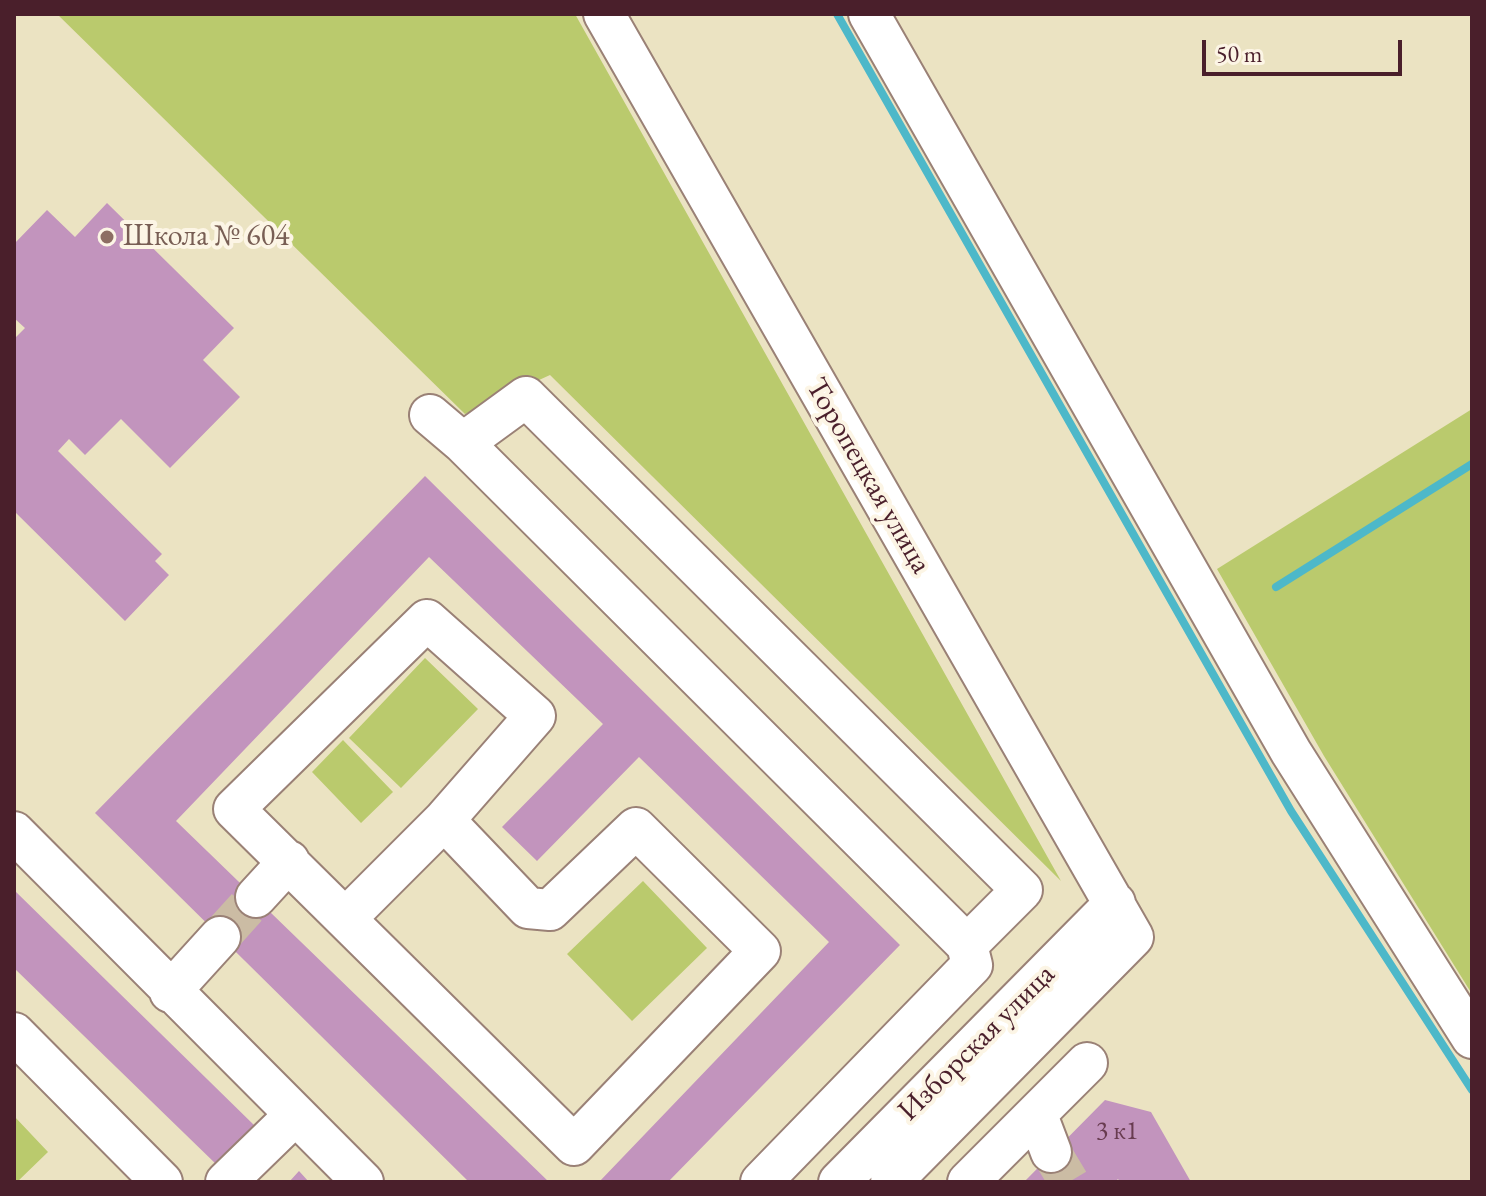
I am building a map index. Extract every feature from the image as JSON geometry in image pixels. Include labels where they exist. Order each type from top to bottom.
[{"type":"street","name":"Торопецкая улица","points":[[604,14],[1124,920]]},
{"type":"street","points":[[869,14],[1291,752],[1472,1038]]},
{"type":"street","points":[[463,443],[526,397],[1011,879],[1022,890],[967,945]]},
{"type":"street","points":[[430,415],[463,443],[967,945],[972,965],[761,1182]]},
{"type":"street","points":[[346,918],[444,820],[535,716],[427,620],[234,809],[574,1145],[760,951],[636,828],[550,910],[528,908],[444,820]]},
{"type":"street","points":[[14,832],[170,992],[363,1182]]},
{"type":"street","points":[[256,897],[289,861]]},
{"type":"street","name":"Изборская улица","points":[[839,1182],[1124,920]]},
{"type":"street","name":"Изборская улица","points":[[891,1182],[1124,920]]},
{"type":"street","points":[[170,992],[220,937]]},
{"type":"street","points":[[14,1033],[162,1182]]},
{"type":"street","points":[[968,1182],[1087,1063]]},
{"type":"street","points":[[226,1182],[295,1115]]},
{"type":"street","points":[[1037,1115],[1051,1152]]},
{"type":"green space","points":[[57,14],[575,14],[1061,881],[550,375],[465,414]]},
{"type":"green space","points":[[1472,409],[1472,994],[1324,756],[1217,569]]},
{"type":"green space","points":[[425,658],[478,709],[401,788],[349,738]]},
{"type":"green space","points":[[343,740],[393,792],[361,823],[312,772]]},
{"type":"green space","points":[[643,881],[707,948],[632,1021],[567,954]]},
{"type":"green space","points":[[14,1116],[48,1152],[17,1182],[14,1182]]},
{"type":"building","points":[[107,203],[234,328],[203,360],[240,397],[170,468],[121,419],[85,455],[69,439],[58,451],[162,554],[155,561],[169,575],[125,621],[14,511],[14,339],[25,328],[14,318],[14,244],[47,210],[75,237]]},
{"type":"building","points":[[425,476],[900,945],[668,1182],[599,1182],[829,942],[639,757],[537,861],[502,827],[603,724],[429,557],[176,821],[549,1182],[469,1182],[95,813]]},
{"type":"building","points":[[14,890],[256,1127],[219,1167],[14,968]]},
{"type":"building","points":[[1105,1100],[1151,1112],[1191,1182],[1120,1182],[1118,1179],[1115,1182],[1024,1182]]},
{"type":"building","points":[[299,1171],[309,1182],[289,1182]]},
{"type":"waterway","points":[[837,14],[1291,811],[1472,1090]]},
{"type":"waterway","points":[[1276,587],[1472,464]]},
{"type":"tunnel","points":[[220,937],[256,897]]},
{"type":"tunnel","points":[[1051,1152],[1069,1182]]},
{"type":"place","name":"Школа № 604","points":[[107,237]]}]
